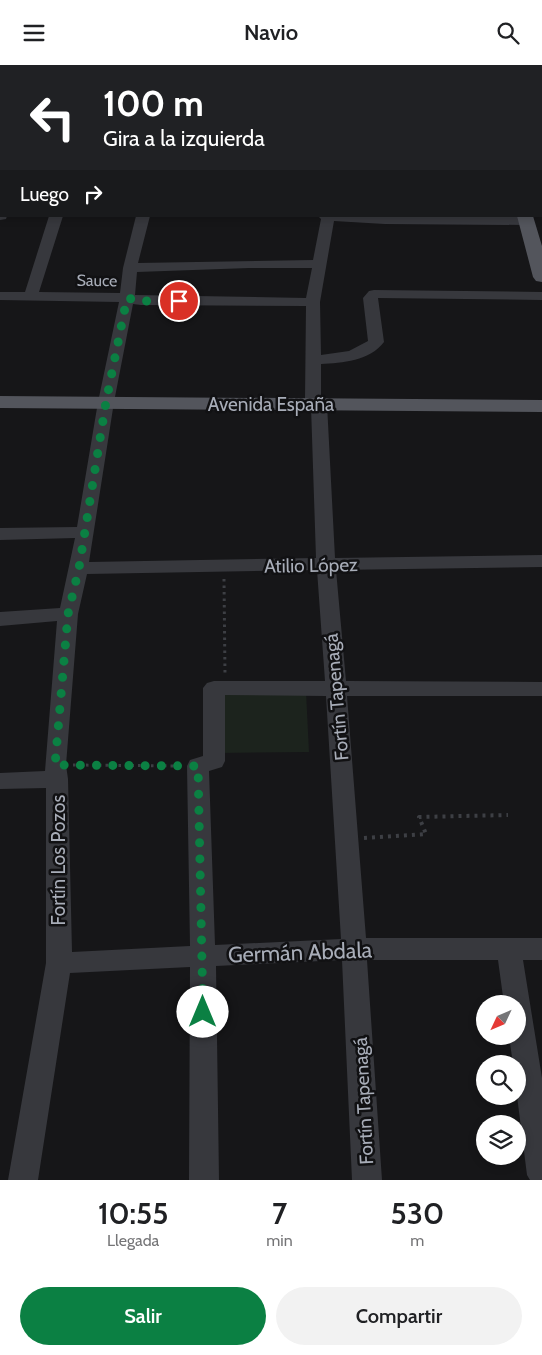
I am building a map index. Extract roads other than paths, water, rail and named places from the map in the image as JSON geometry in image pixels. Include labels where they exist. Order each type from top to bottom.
[{"type":"main road","points":[[526,219],[542,277]]},
{"type":"main road","name":"Avenida España","points":[[0,402],[542,406]]},
{"type":"street","points":[[31,296],[56,217]]},
{"type":"street","name":"Fortín Los Pozos","points":[[23,1180],[58,963],[56,772],[68,614],[79,568],[106,402],[127,298],[130,268],[144,217]]},
{"type":"street","points":[[326,217],[385,220],[526,219]]},
{"type":"street","name":"Fortín Tapenagá","points":[[326,217],[312,302],[313,399],[319,404],[326,565],[348,839],[367,1180]]},
{"type":"street","points":[[130,268],[249,264],[319,265]]},
{"type":"street","points":[[313,360],[352,357],[368,350],[376,342],[370,298],[374,294],[542,296]]},
{"type":"street","name":"Sauce","points":[[0,296],[127,298],[141,301],[312,302]]},
{"type":"street","points":[[0,534],[85,531]]},
{"type":"street","name":"Atilio López","points":[[79,568],[542,561]]},
{"type":"street","points":[[0,619],[68,614]]},
{"type":"street","points":[[204,1180],[203,956],[198,766],[214,761],[214,688],[542,689]]},
{"type":"street","points":[[0,781],[56,772]]},
{"type":"street","name":"Germán Abdala","points":[[58,963],[355,949],[542,949]]},
{"type":"street","points":[[509,949],[516,995]]},
{"type":"street","points":[[523,1045],[542,1175]]}]
